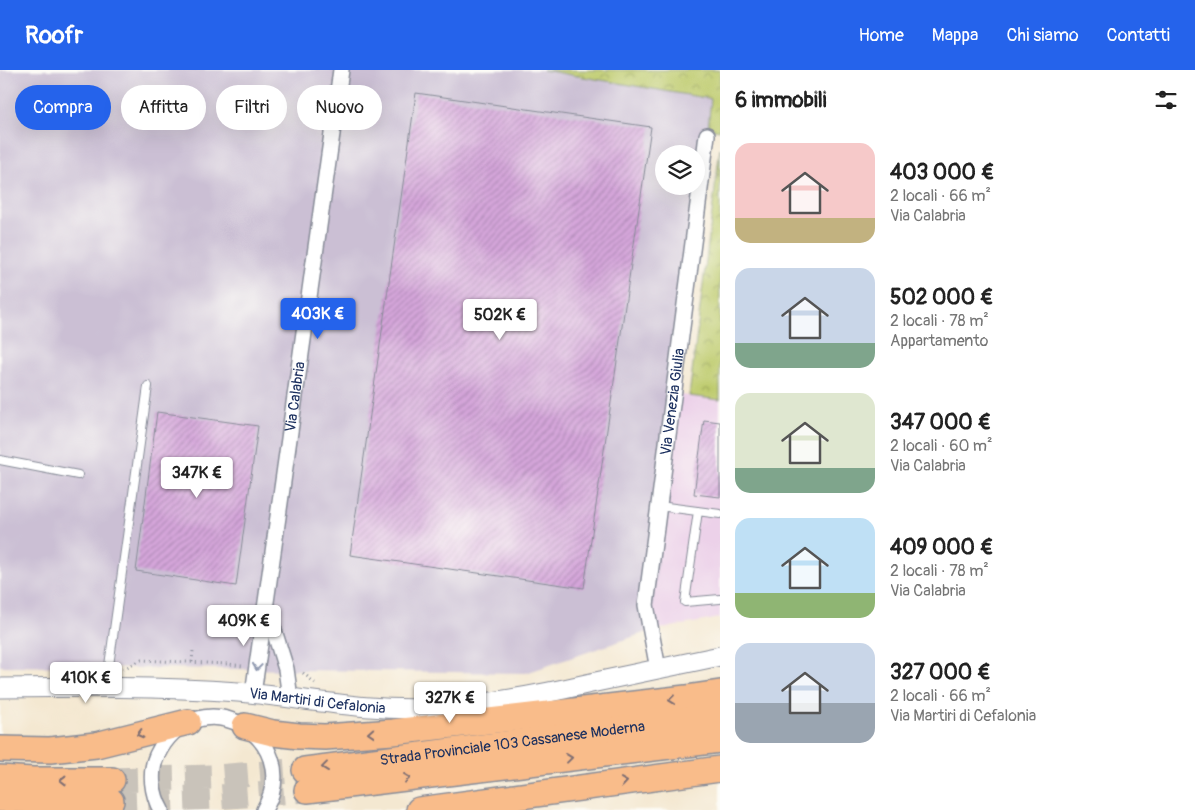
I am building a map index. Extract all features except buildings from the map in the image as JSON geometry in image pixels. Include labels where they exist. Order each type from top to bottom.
[{"type":"highway","points":[[245,726],[273,733],[325,737],[412,730],[720,693]]},
{"type":"highway","name":"Strada Provinciale 103 Cassanese Moderna","points":[[720,716],[306,780],[720,740]]},
{"type":"highway","points":[[0,749],[50,750],[96,745],[188,722]]},
{"type":"highway","points":[[420,810],[720,769]]},
{"type":"highway","points":[[0,778],[33,780],[111,791],[0,799]]},
{"type":"street","name":"Via Calabria","points":[[253,694],[341,70]]},
{"type":"street","name":"Via Venezia Giulia","points":[[658,669],[646,605],[707,135]]},
{"type":"street","name":"Via Calabria","points":[[266,606],[286,671],[290,698]]},
{"type":"street","name":"Via Martiri di Cefalonia","points":[[0,688],[191,688],[359,706],[433,708],[522,698],[720,656]]},
{"type":"street","points":[[161,810],[154,793],[152,776],[155,759],[162,744],[188,722],[214,717],[230,720],[245,726],[264,745],[271,759],[274,775],[272,791],[264,810]]},
{"type":"lane","points":[[106,687],[148,386]]},
{"type":"lane","points":[[0,460],[78,475]]},
{"type":"lane","points":[[659,506],[720,514]]},
{"type":"lane","points":[[698,511],[684,602],[720,599]]},
{"type":"path","points":[[192,662],[193,650]]},
{"type":"path","points":[[120,670],[141,660],[229,664],[257,668]]},
{"type":"path","points":[[286,671],[303,673],[318,686]]},
{"type":"shaded area","points":[[0,70],[543,70],[712,99],[705,159],[705,145],[655,145],[655,195],[701,195],[650,631],[526,673],[0,666]]},
{"type":"shaded area","points":[[673,394],[720,400],[720,618],[650,631]]},
{"type":"green space","points":[[543,70],[720,70],[720,130],[708,128],[711,99]]},
{"type":"green space","points":[[720,148],[720,400],[689,396]]},
{"type":"tunnel","points":[[112,780],[215,777],[305,770]]},
{"type":"tunnel","points":[[111,801],[217,797],[307,790]]}]
